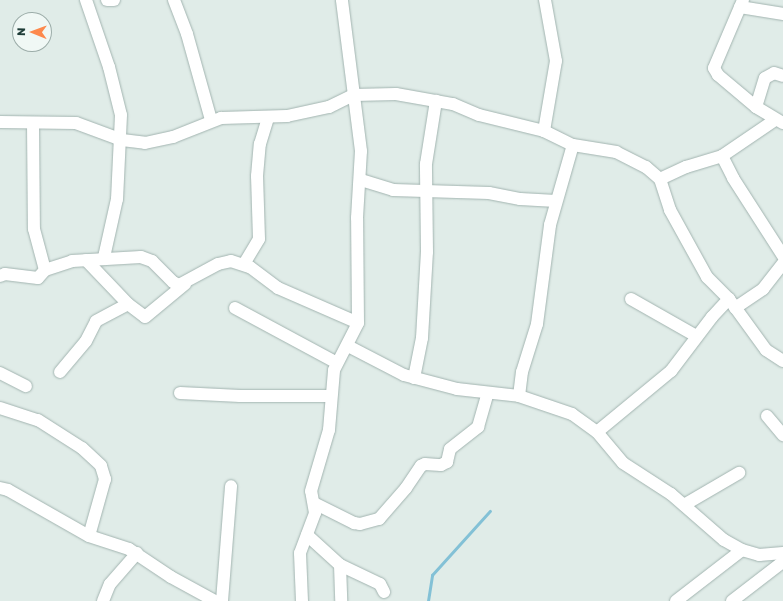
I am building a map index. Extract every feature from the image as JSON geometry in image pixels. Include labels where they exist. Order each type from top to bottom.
[{"type":"street","points":[[86,0],[109,67],[121,115],[122,140],[117,199],[104,257]]},
{"type":"street","points":[[107,0],[114,0]]},
{"type":"street","points":[[174,0],[187,34],[211,120]]},
{"type":"street","points":[[302,601],[300,553],[315,513],[311,492],[329,430],[334,370],[348,346],[358,323],[357,218],[361,180],[360,130],[342,0]]},
{"type":"street","points":[[544,131],[556,61],[545,0]]},
{"type":"street","points":[[660,179],[681,168],[722,156],[779,122],[756,107],[718,76],[714,68],[742,4],[783,14]]},
{"type":"street","points":[[756,107],[764,78],[774,73],[783,76]]},
{"type":"street","points":[[0,122],[76,123],[122,140],[145,143],[173,137],[211,120],[286,116],[329,107],[354,95],[396,94],[436,101],[544,131],[573,145],[628,156],[653,172],[660,179],[670,210],[700,266],[732,304],[766,350],[783,361]]},
{"type":"street","points":[[414,378],[422,338],[427,252],[425,191],[436,101]]},
{"type":"street","points":[[244,264],[259,239],[257,176],[260,144],[268,117]]},
{"type":"street","points":[[33,123],[34,229],[46,270]]},
{"type":"street","points":[[520,396],[522,372],[537,324],[549,232],[556,201],[573,145]]},
{"type":"street","points":[[722,156],[783,256]]},
{"type":"street","points":[[361,180],[385,189],[425,191],[441,194],[489,193],[520,200],[556,201]]},
{"type":"street","points":[[0,276],[5,274],[38,278],[46,270],[72,260],[86,260],[104,257],[147,258],[173,282],[185,284]]},
{"type":"street","points":[[86,260],[128,304],[145,317],[185,284],[225,261],[244,264],[278,288],[358,323]]},
{"type":"street","points":[[597,432],[671,371],[696,336],[732,304],[762,289],[783,263]]},
{"type":"street","points":[[631,300],[696,336]]},
{"type":"street","points":[[60,372],[86,341],[96,321],[128,304]]},
{"type":"street","points":[[235,308],[337,363]]},
{"type":"street","points":[[348,346],[414,378],[457,389],[520,396],[572,414],[597,432],[623,462],[684,505],[706,527],[742,550],[770,555],[782,561],[732,601]]},
{"type":"street","points":[[0,373],[26,386]]},
{"type":"street","points":[[180,393],[240,396],[331,396]]},
{"type":"street","points":[[314,503],[354,523],[360,524],[379,519],[406,488],[421,466],[425,464],[441,465],[447,462],[450,449],[478,427],[488,393]]},
{"type":"street","points":[[0,408],[38,420],[82,448],[101,466],[105,479],[89,536]]},
{"type":"street","points":[[766,416],[783,435]]},
{"type":"street","points":[[684,505],[739,473]]},
{"type":"street","points":[[222,601],[231,486]]},
{"type":"street","points":[[0,488],[8,490],[89,536],[137,553],[171,577],[215,601]]},
{"type":"street","points":[[307,535],[340,565],[380,584],[384,592]]},
{"type":"street","points":[[676,601],[742,550]]},
{"type":"street","points":[[103,601],[110,584],[137,553]]},
{"type":"street","points":[[340,565],[341,601]]},
{"type":"waterway","points":[[428,601],[432,575],[490,511]]}]
